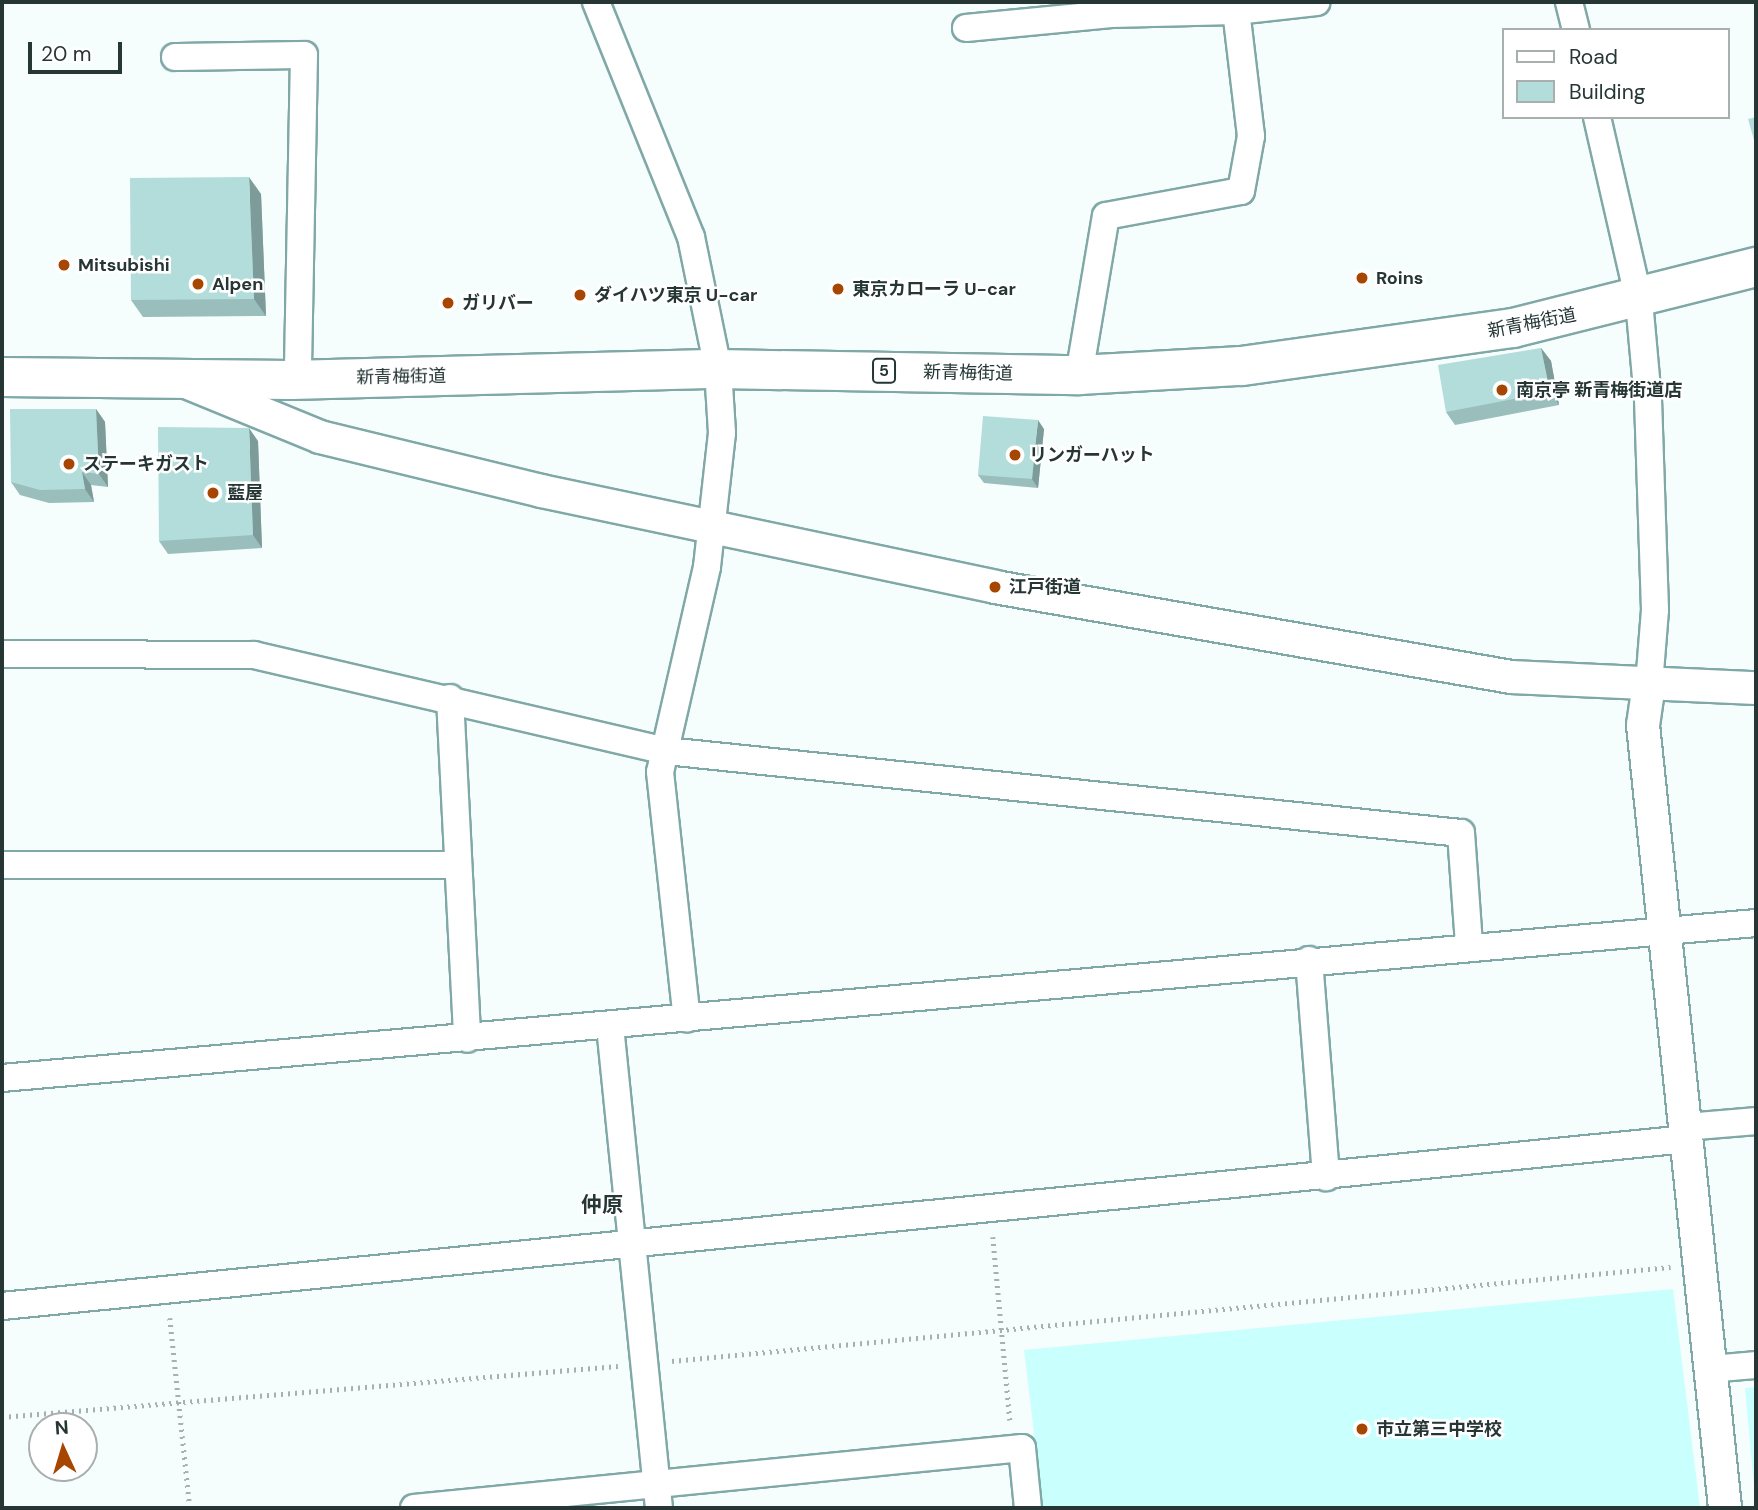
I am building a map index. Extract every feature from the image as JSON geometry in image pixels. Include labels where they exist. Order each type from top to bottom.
[{"type":"main road","name":"新青梅街道","points":[[2,377],[298,380],[718,369],[1079,375],[1326,356],[1639,301],[1756,267]]},
{"type":"street","points":[[596,2],[691,237],[718,369],[722,433],[709,526],[707,567],[660,772],[687,1018]]},
{"type":"street","points":[[965,29],[1111,14],[1236,11],[1317,2]]},
{"type":"street","points":[[1569,2],[1576,28]]},
{"type":"street","points":[[1079,375],[1106,216],[1241,191],[1251,136],[1236,11]]},
{"type":"street","points":[[175,57],[303,55],[298,380]]},
{"type":"street","points":[[1597,119],[1639,301],[1654,489],[1649,684],[1643,726],[1725,1508]]},
{"type":"street","points":[[181,380],[320,437],[709,526],[995,587],[1511,677],[1756,688]]},
{"type":"street","points":[[2,654],[254,655],[450,698],[666,751],[1461,833],[1469,945]]},
{"type":"street","points":[[450,698],[467,1039]]},
{"type":"street","points":[[2,865],[457,865]]},
{"type":"street","points":[[2,1078],[467,1039],[1469,945],[1756,923]]},
{"type":"street","points":[[1309,960],[1326,1177]]},
{"type":"street","points":[[610,1026],[658,1499]]},
{"type":"street","points":[[2,1306],[634,1242],[1326,1177],[1685,1133],[1756,1121]]},
{"type":"street","points":[[1710,1369],[1756,1365]]},
{"type":"street","points":[[414,1508],[658,1499],[1022,1447],[1028,1508]]},
{"type":"path","points":[[990,1208],[1012,1448]]},
{"type":"path","points":[[2,1417],[180,1406],[1700,1264]]},
{"type":"path","points":[[167,1289],[190,1508]]},
{"type":"shaded area","name":"市立第三中学校","points":[[1673,1289],[1700,1508],[1043,1508],[1024,1350]]},
{"type":"shaded area","points":[[1756,1387],[1756,1508],[1745,1388]]},
{"type":"building","points":[[1756,117],[1756,147],[1748,119]]},
{"type":"building","points":[[249,177],[254,299],[131,300],[130,178]]},
{"type":"building","points":[[1541,348],[1550,392],[1446,412],[1438,365]]},
{"type":"building","points":[[10,409],[96,409],[99,474],[82,472],[85,489],[40,490],[11,482]]},
{"type":"building","points":[[983,416],[1038,420],[1032,479],[978,475]]},
{"type":"building","points":[[158,427],[249,428],[253,535],[159,541]]},
{"type":"place","name":"Mitsubishi","points":[[64,265]]},
{"type":"place","name":"Roins","points":[[1362,278]]},
{"type":"place","name":"Alpen","points":[[198,284]]},
{"type":"place","name":"東京カローラ U-car","points":[[838,289]]},
{"type":"place","name":"ダイハツ東京 U-car","points":[[580,295]]},
{"type":"place","name":"ガリバー","points":[[448,303]]},
{"type":"place","name":"南京亭 新青梅街道店","points":[[1502,390]]},
{"type":"place","name":"リンガーハット","points":[[1015,455]]},
{"type":"place","name":"ステーキガスト","points":[[69,464]]},
{"type":"place","name":"藍屋","points":[[213,493]]},
{"type":"place","name":"江戸街道","points":[[995,587]]},
{"type":"place","name":"市立第三中学校","points":[[1362,1429]]},
{"type":"district","name":"仲原","points":[[602,1205]]}]
